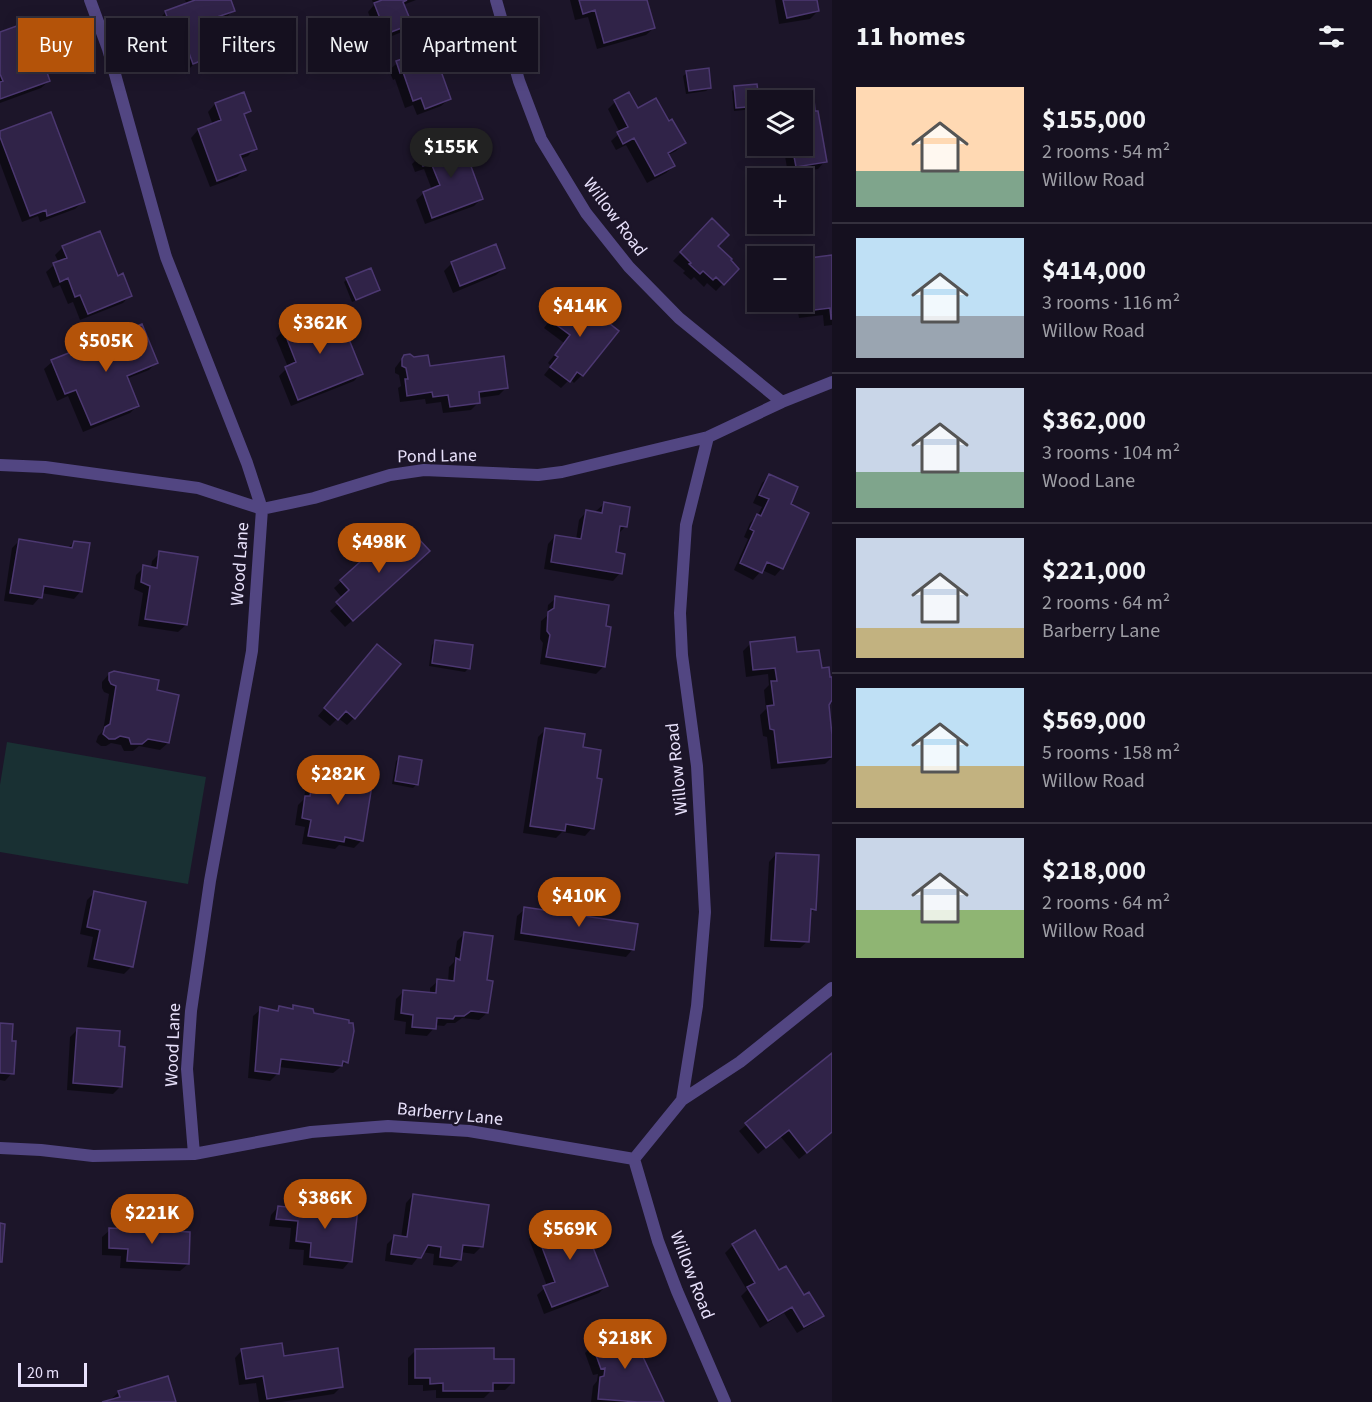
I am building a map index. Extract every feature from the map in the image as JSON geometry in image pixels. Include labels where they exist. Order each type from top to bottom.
[{"type":"street","name":"Wood Lane","points":[[90,0],[108,49],[166,257],[247,463],[262,509],[252,651],[210,881],[191,1011],[187,1069],[194,1154]]},
{"type":"street","name":"Willow Road","points":[[496,0],[519,81],[541,139],[586,213],[629,267],[679,318],[783,402]]},
{"type":"street","name":"Pond Lane","points":[[262,509],[314,498],[390,474],[424,470],[538,475],[562,472],[708,437],[832,382]]},
{"type":"street","name":"Willow Road","points":[[682,1100],[697,1006],[705,912],[697,766],[682,655],[680,613],[686,525],[708,437]]},
{"type":"street","points":[[0,465],[45,467],[198,488],[262,509]]},
{"type":"street","points":[[634,1159],[682,1100],[740,1062],[832,988]]},
{"type":"street","name":"Barberry Lane","points":[[0,1148],[93,1156],[194,1154],[310,1132],[388,1126],[469,1131],[634,1159]]},
{"type":"street","name":"Willow Road","points":[[634,1159],[662,1251],[725,1402]]},
{"type":"green space","points":[[7,742],[206,777],[188,884],[0,852],[0,785]]},
{"type":"building","points":[[195,0],[231,0],[235,11],[214,18],[200,18],[200,60],[193,64],[188,50],[188,18],[167,18],[165,11]]},
{"type":"building","points":[[382,0],[407,0],[403,2],[410,18],[402,18],[402,28],[390,32],[390,18],[380,18],[374,3]]},
{"type":"building","points":[[579,0],[647,0],[655,28],[604,43],[595,10],[583,14]]},
{"type":"building","points":[[783,0],[817,0],[819,11],[787,18]]},
{"type":"building","points":[[18,26],[18,72],[47,72],[50,81],[0,99],[0,82],[3,81],[0,74],[0,32]]},
{"type":"building","points":[[402,59],[403,72],[400,73],[396,61]]},
{"type":"building","points":[[709,68],[711,88],[689,91],[686,71]]},
{"type":"building","points":[[403,72],[441,72],[451,99],[425,109],[421,98],[413,101]]},
{"type":"building","points":[[757,84],[758,90],[747,90],[747,107],[736,108],[734,86]]},
{"type":"building","points":[[244,92],[251,111],[244,114],[257,149],[240,155],[246,170],[217,181],[198,129],[221,120],[215,103]]},
{"type":"building","points":[[629,92],[638,108],[656,98],[669,121],[672,119],[686,143],[668,153],[675,166],[655,176],[634,138],[623,144],[617,132],[628,127],[614,100]]},
{"type":"building","points":[[813,99],[815,111],[818,111],[827,162],[796,167],[794,156],[813,156]]},
{"type":"building","points":[[51,112],[85,202],[47,216],[46,210],[30,216],[0,137],[0,131]]},
{"type":"building","points":[[461,139],[483,199],[432,218],[423,192],[440,185],[431,163],[423,166],[419,155]]},
{"type":"building","points":[[712,218],[729,235],[718,246],[739,269],[724,285],[716,277],[713,280],[703,271],[700,274],[680,252]]},
{"type":"building","points":[[100,231],[118,276],[123,273],[132,296],[88,314],[80,295],[75,297],[68,278],[60,282],[53,263],[67,258],[62,246]]},
{"type":"building","points":[[496,244],[505,268],[460,286],[451,262]]},
{"type":"building","points":[[832,255],[832,319],[830,308],[813,310],[813,258]]},
{"type":"building","points":[[371,268],[380,290],[356,300],[346,278]]},
{"type":"building","points":[[570,293],[619,331],[583,376],[577,372],[570,382],[550,367],[558,357],[555,355],[570,335],[550,320]]},
{"type":"building","points":[[332,310],[335,319],[340,317],[363,374],[298,400],[285,367],[296,362],[283,329]]},
{"type":"building","points":[[142,324],[158,363],[127,376],[139,406],[91,425],[76,390],[65,394],[51,360]]},
{"type":"building","points":[[410,354],[414,357],[428,355],[430,366],[504,356],[508,388],[479,392],[480,403],[450,407],[448,395],[433,397],[432,392],[407,396],[405,379],[408,379],[406,368],[402,366],[402,359],[404,355]]},
{"type":"building","points":[[769,474],[798,487],[791,504],[809,513],[783,569],[767,562],[762,573],[740,563],[754,531],[750,529],[757,514],[761,516],[769,499],[759,495]]},
{"type":"building","points":[[604,502],[630,507],[627,527],[620,526],[616,552],[625,554],[622,574],[551,562],[555,535],[581,539],[586,510],[602,513]]},
{"type":"building","points":[[390,535],[402,547],[415,535],[430,551],[353,621],[336,602],[349,590],[340,580]]},
{"type":"building","points":[[19,539],[72,548],[74,541],[90,543],[82,592],[44,586],[42,598],[10,593]]},
{"type":"building","points":[[159,551],[198,557],[187,625],[145,619],[150,586],[141,582],[143,565],[157,568]]},
{"type":"building","points":[[555,596],[609,605],[606,626],[611,627],[605,667],[546,657],[550,635],[547,631],[548,612],[554,608]]},
{"type":"building","points":[[795,637],[797,652],[819,650],[822,668],[829,667],[830,677],[832,677],[832,700],[829,705],[832,757],[778,763],[774,730],[770,729],[767,706],[774,705],[771,681],[777,681],[775,668],[753,670],[750,642]]},
{"type":"building","points":[[435,640],[473,645],[470,669],[432,663]]},
{"type":"building","points":[[377,644],[401,664],[355,719],[346,711],[338,720],[324,708]]},
{"type":"building","points":[[114,671],[159,680],[157,690],[179,695],[169,743],[148,739],[142,744],[131,744],[129,738],[120,736],[109,739],[103,734],[105,727],[110,724],[116,686],[111,684],[109,673]]},
{"type":"building","points":[[545,728],[585,734],[583,747],[601,750],[597,778],[602,779],[594,829],[566,824],[565,831],[530,826]]},
{"type":"building","points":[[399,756],[422,760],[418,785],[395,781]]},
{"type":"building","points":[[314,770],[373,779],[363,841],[345,837],[344,842],[308,836],[311,820],[302,818],[305,796],[310,796]]},
{"type":"building","points":[[776,853],[819,855],[816,910],[811,909],[809,942],[771,940]]},
{"type":"building","points":[[94,891],[146,902],[133,967],[94,959],[100,930],[87,927]]},
{"type":"building","points":[[524,907],[638,924],[634,950],[521,933]]},
{"type":"building","points":[[464,932],[493,936],[487,980],[493,981],[488,1013],[471,1011],[464,1016],[455,1016],[453,1019],[437,1018],[436,1029],[412,1027],[413,1015],[401,1013],[403,990],[436,993],[437,979],[454,981],[456,958],[460,960]]},
{"type":"building","points":[[293,1005],[313,1009],[314,1013],[349,1020],[349,1023],[353,1023],[354,1031],[348,1063],[343,1061],[342,1066],[281,1059],[279,1074],[255,1071],[260,1007],[278,1011],[279,1006],[293,1009]]},
{"type":"building","points":[[0,1023],[13,1024],[12,1041],[16,1041],[14,1074],[0,1073]]},
{"type":"building","points":[[77,1028],[120,1031],[119,1046],[125,1047],[122,1087],[73,1083]]},
{"type":"building","points":[[832,1053],[832,1132],[807,1153],[789,1130],[766,1148],[745,1123]]},
{"type":"building","points":[[413,1194],[489,1205],[483,1247],[463,1245],[461,1260],[440,1257],[441,1247],[428,1245],[421,1258],[391,1254],[394,1235],[407,1237]]},
{"type":"building","points":[[323,1204],[358,1208],[352,1262],[310,1257],[311,1243],[296,1241],[298,1221],[276,1219],[278,1206],[322,1211]]},
{"type":"building","points":[[580,1214],[608,1286],[552,1307],[543,1286],[555,1282],[536,1231]]},
{"type":"building","points":[[0,1223],[5,1224],[2,1262],[0,1262]]},
{"type":"building","points":[[109,1228],[190,1232],[189,1264],[127,1261],[128,1249],[109,1248]]},
{"type":"building","points":[[755,1230],[779,1270],[786,1266],[804,1295],[809,1292],[824,1316],[804,1327],[792,1307],[768,1321],[747,1287],[755,1283],[732,1244]]},
{"type":"building","points":[[629,1327],[664,1402],[598,1399],[600,1377],[604,1376],[605,1368],[601,1369],[592,1344]]},
{"type":"building","points":[[282,1343],[284,1356],[338,1348],[343,1387],[267,1399],[263,1376],[246,1379],[241,1349]]},
{"type":"building","points":[[494,1348],[494,1359],[514,1359],[514,1383],[493,1383],[493,1391],[443,1391],[443,1383],[430,1384],[430,1378],[415,1378],[415,1349]]},
{"type":"building","points":[[168,1376],[176,1402],[102,1402],[120,1397],[118,1391]]}]
